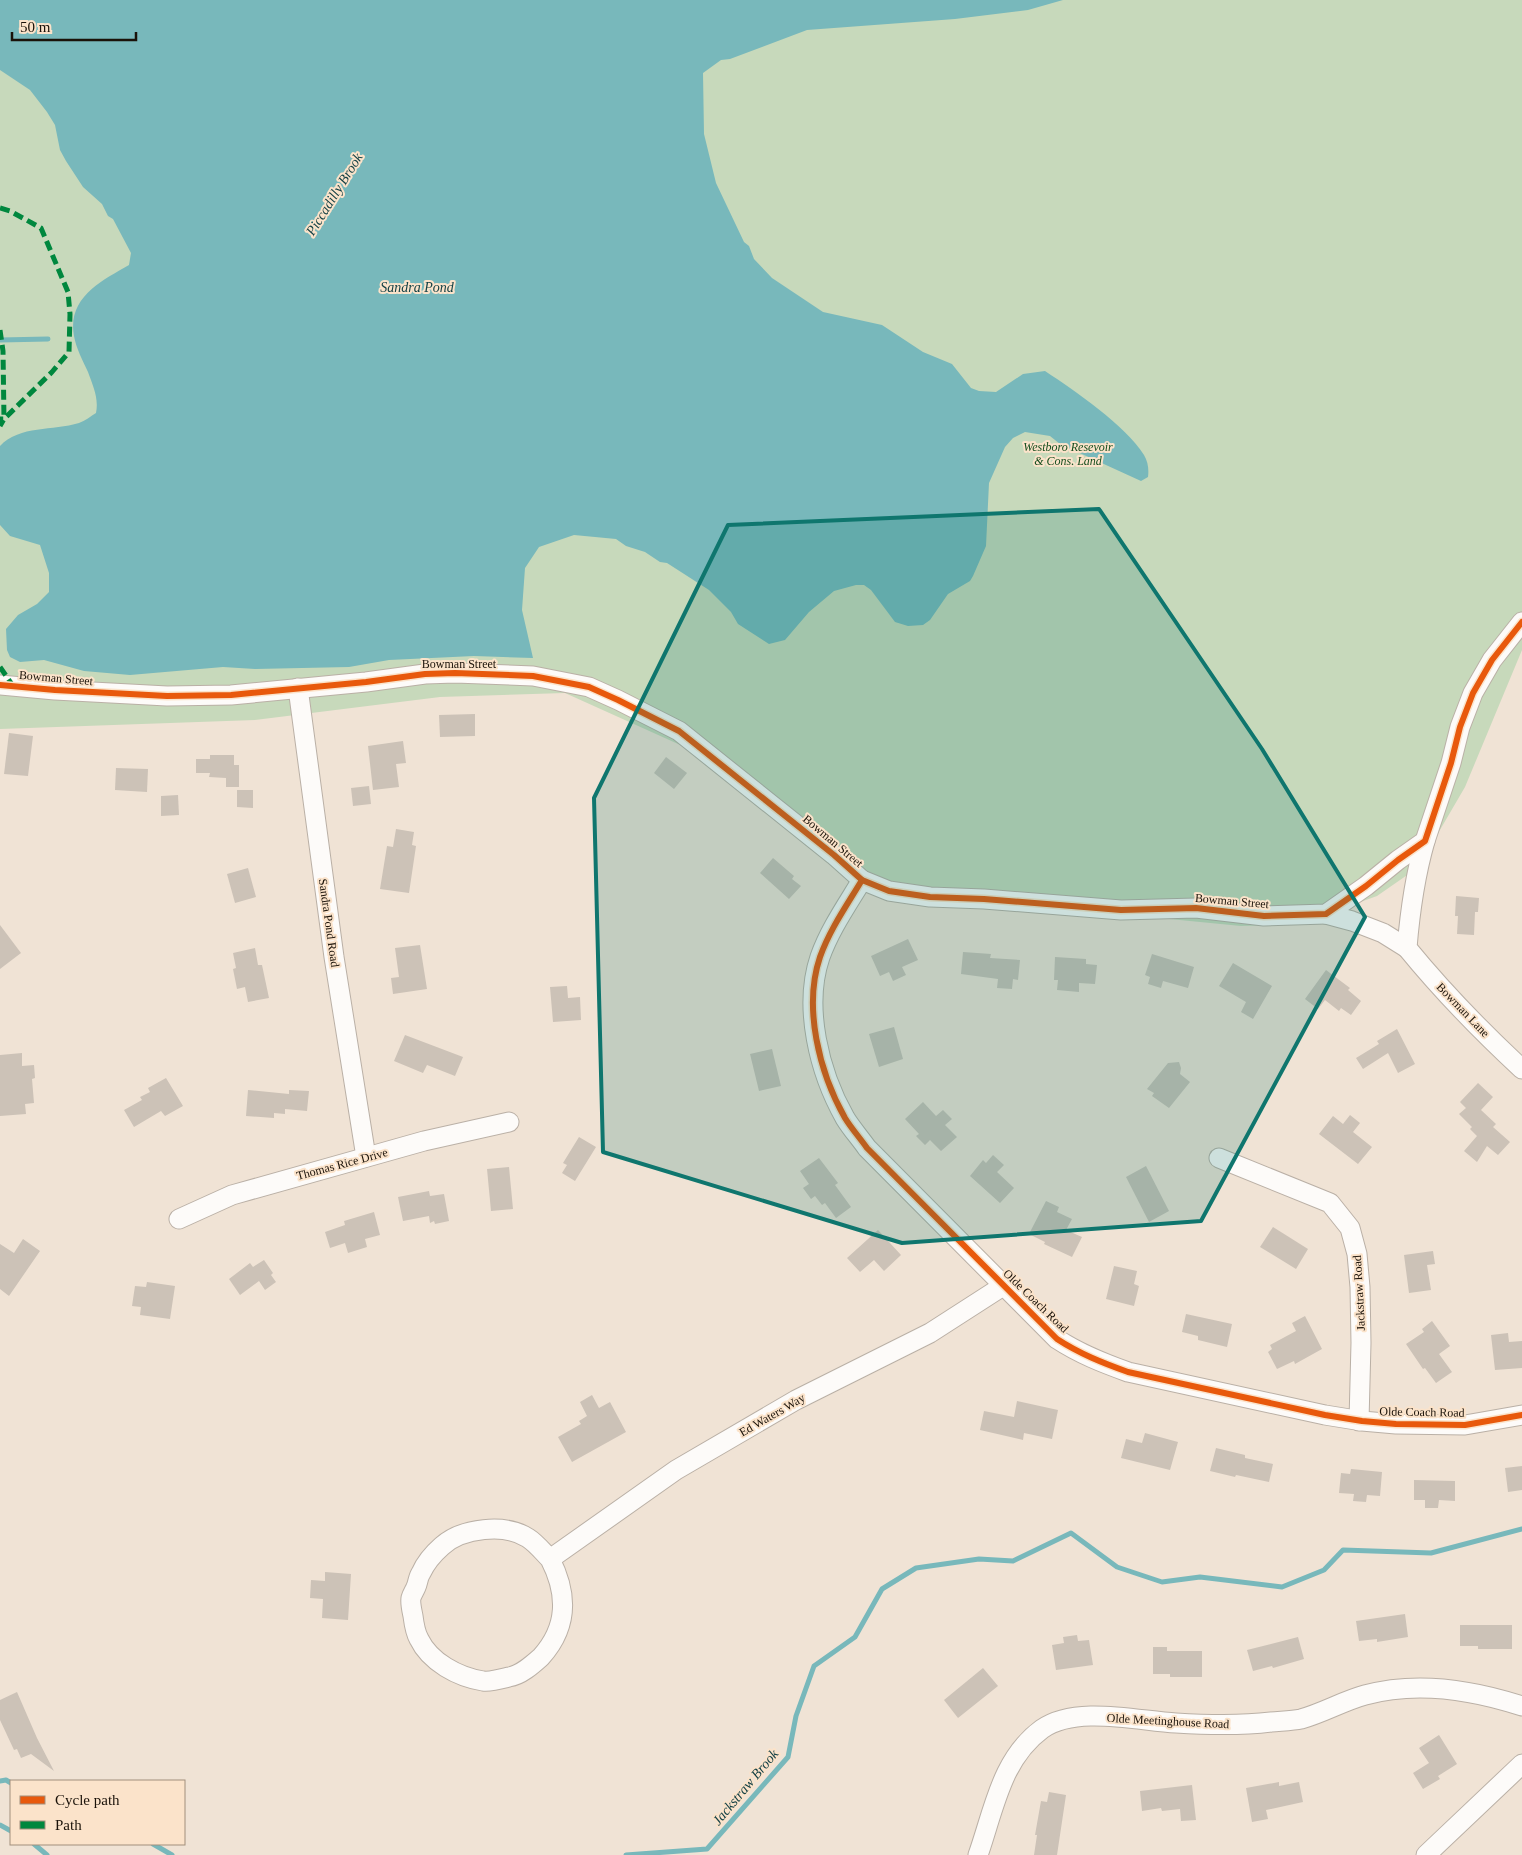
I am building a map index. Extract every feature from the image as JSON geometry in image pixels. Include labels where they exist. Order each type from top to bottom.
[{"type":"street","points":[[1407,948],[1409,919],[1417,870],[1451,764],[1460,728],[1474,692],[1492,660],[1522,622]]},
{"type":"street","name":"Bowman Street","points":[[0,685],[167,696],[231,695],[366,682],[425,674],[455,673],[533,676],[589,687],[679,731],[834,855],[862,880],[889,891],[930,897],[984,899],[1121,910],[1196,908],[1264,916],[1326,914]]},
{"type":"street","name":"Sandra Pond Road","points":[[298,688],[334,958],[366,1157]]},
{"type":"street","points":[[1326,914],[1425,841]]},
{"type":"street","name":"Olde Coach Road","points":[[862,880],[829,935],[820,957],[813,984],[812,1021],[830,1089],[845,1119],[867,1148],[1056,1339],[1099,1362],[1128,1372],[1359,1421],[1396,1424],[1465,1424],[1522,1415]]},
{"type":"street","name":"Bowman Lane","points":[[1326,914],[1352,921],[1383,933],[1407,948],[1481,1031],[1522,1069]]},
{"type":"street","name":"Thomas Rice Drive","points":[[179,1219],[232,1195],[424,1141],[509,1122]]},
{"type":"street","name":"Jackstraw Road","points":[[1219,1158],[1330,1203],[1350,1228],[1357,1254],[1360,1287],[1359,1421]]},
{"type":"street","name":"Ed Waters Way","points":[[550,1559],[676,1470],[796,1400],[930,1333],[1003,1286]]},
{"type":"street","points":[[490,1530],[503,1531],[529,1538],[550,1559],[561,1585],[563,1619],[554,1640],[535,1663],[526,1670],[513,1676],[485,1681],[468,1677],[453,1672],[440,1662],[428,1652],[418,1638],[412,1614],[411,1597],[420,1573],[444,1544],[462,1535],[490,1530]]},
{"type":"street","name":"Olde Meetinghouse Road","points":[[978,1855],[1003,1778],[1014,1759],[1026,1744],[1044,1728],[1066,1719],[1116,1717],[1169,1723],[1243,1726],[1301,1719],[1365,1695],[1395,1690],[1426,1688],[1491,1698],[1522,1706]]},
{"type":"street","points":[[1426,1855],[1522,1764]]},
{"type":"highlighted area","points":[[1099,509],[1262,749],[1365,917],[1201,1221],[902,1243],[603,1152],[594,798],[728,525]]},
{"type":"green space","name":"Westboro Resevoir & Cons. Land","points":[[0,0],[1522,0],[1522,650],[1465,787],[1430,847],[1413,871],[1377,896],[1299,924],[1241,926],[885,891],[738,771],[565,693],[440,697],[255,720],[0,729]]},
{"type":"water","name":"Sandra Pond","points":[[0,0],[1063,0],[1028,10],[955,19],[807,30],[730,59],[721,60],[703,73],[704,134],[716,183],[754,259],[772,278],[823,312],[882,325],[923,352],[952,364],[971,388],[979,391],[996,392],[1023,374],[1045,371],[1099,409],[1125,432],[1144,455],[1148,466],[1148,477],[1141,481],[1060,444],[1050,436],[1025,432],[1013,438],[1005,447],[989,483],[986,546],[973,576],[970,581],[948,594],[930,620],[923,625],[908,626],[895,622],[871,590],[864,585],[856,585],[834,591],[809,612],[785,640],[769,644],[738,624],[731,612],[709,590],[667,563],[660,562],[645,552],[626,546],[616,539],[574,535],[539,547],[525,568],[522,610],[533,658],[474,656],[389,660],[349,667],[255,669],[223,667],[130,675],[84,671],[44,660],[20,662],[10,657],[7,650],[6,629],[18,615],[37,604],[49,592],[49,573],[40,545],[10,536],[0,525],[0,446],[8,439],[17,435],[79,423],[96,413],[97,402],[95,392],[78,350],[73,323],[76,311],[88,292],[97,284],[129,265],[131,253],[113,219],[108,216],[102,204],[83,187],[66,161],[60,150],[55,125],[47,112],[30,90],[0,70]]},
{"type":"building","points":[[475,714],[475,736],[440,737],[439,715]]},
{"type":"building","points":[[9,733],[33,736],[28,776],[4,774]]},
{"type":"building","points":[[403,741],[406,763],[396,764],[399,787],[373,790],[368,746]]},
{"type":"building","points":[[210,755],[234,755],[234,765],[239,765],[239,787],[226,787],[226,778],[209,777],[210,773],[196,773],[196,759],[210,759]]},
{"type":"building","points":[[666,757],[687,773],[674,789],[654,773]]},
{"type":"building","points":[[116,768],[148,769],[147,792],[115,790]]},
{"type":"building","points":[[369,786],[371,804],[353,806],[351,788]]},
{"type":"building","points":[[237,790],[253,790],[253,808],[237,807]]},
{"type":"building","points":[[178,795],[179,815],[161,816],[161,796]]},
{"type":"building","points":[[396,829],[414,832],[412,845],[416,846],[409,893],[380,889],[387,846],[393,847]]},
{"type":"building","points":[[773,858],[794,876],[792,879],[801,886],[789,899],[760,873]]},
{"type":"building","points":[[248,868],[256,897],[235,903],[227,874]]},
{"type":"building","points":[[1456,896],[1479,898],[1478,912],[1475,912],[1474,935],[1457,934],[1458,916],[1455,916]]},
{"type":"building","points":[[0,925],[21,953],[0,969]]},
{"type":"building","points":[[908,939],[918,960],[902,967],[906,975],[893,981],[889,972],[880,976],[871,956]]},
{"type":"building","points":[[420,945],[427,989],[393,994],[391,978],[399,977],[395,948]]},
{"type":"building","points":[[255,948],[258,965],[262,965],[269,998],[248,1002],[245,987],[237,989],[233,969],[236,968],[233,953]]},
{"type":"building","points":[[963,952],[991,954],[990,958],[1020,960],[1018,980],[1013,979],[1012,989],[997,988],[998,979],[961,974]]},
{"type":"building","points":[[1152,954],[1194,967],[1188,988],[1163,981],[1161,988],[1148,984],[1150,977],[1145,975]]},
{"type":"building","points":[[1055,957],[1086,959],[1086,964],[1097,965],[1095,984],[1079,983],[1079,992],[1057,990],[1058,980],[1054,980]]},
{"type":"building","points":[[1233,963],[1272,986],[1253,1019],[1241,1012],[1246,1002],[1219,986]]},
{"type":"building","points":[[1326,970],[1350,988],[1348,990],[1361,1001],[1351,1015],[1341,1008],[1339,1011],[1325,1000],[1318,1009],[1305,999]]},
{"type":"building","points":[[567,986],[568,998],[580,997],[581,1020],[553,1022],[550,987]]},
{"type":"building","points":[[894,1027],[903,1059],[879,1067],[869,1034]]},
{"type":"building","points":[[1397,1029],[1415,1064],[1398,1073],[1388,1053],[1363,1069],[1356,1058],[1379,1044],[1377,1041]]},
{"type":"building","points":[[405,1035],[463,1057],[455,1076],[427,1065],[423,1073],[394,1061]]},
{"type":"building","points":[[772,1049],[781,1086],[759,1091],[750,1054]]},
{"type":"building","points":[[22,1053],[22,1066],[34,1065],[35,1078],[32,1079],[34,1103],[25,1104],[26,1114],[0,1116],[0,1055]]},
{"type":"building","points":[[1179,1062],[1180,1074],[1190,1082],[1169,1108],[1152,1096],[1154,1093],[1147,1089],[1168,1063]]},
{"type":"building","points":[[166,1078],[183,1106],[165,1116],[161,1111],[134,1127],[124,1110],[142,1100],[140,1097],[150,1092],[148,1088]]},
{"type":"building","points":[[1478,1083],[1493,1097],[1481,1110],[1496,1124],[1493,1127],[1510,1142],[1498,1155],[1487,1146],[1477,1162],[1464,1151],[1477,1136],[1470,1129],[1472,1127],[1459,1114],[1466,1108],[1460,1102]]},
{"type":"building","points":[[248,1090],[289,1094],[289,1090],[309,1091],[307,1111],[285,1109],[285,1114],[274,1113],[274,1118],[246,1116]]},
{"type":"building","points":[[923,1102],[936,1116],[943,1110],[952,1119],[945,1125],[957,1137],[941,1151],[930,1140],[925,1145],[916,1136],[919,1134],[905,1119]]},
{"type":"building","points":[[1350,1115],[1360,1123],[1353,1132],[1372,1147],[1358,1164],[1319,1134],[1333,1116],[1343,1124]]},
{"type":"building","points":[[579,1137],[596,1147],[575,1181],[562,1173],[567,1165],[563,1163]]},
{"type":"building","points":[[993,1155],[1004,1165],[997,1172],[1014,1188],[1000,1203],[970,1176],[983,1160],[986,1163]]},
{"type":"building","points":[[819,1158],[838,1183],[835,1185],[851,1207],[836,1218],[825,1203],[822,1205],[815,1196],[811,1199],[803,1188],[809,1184],[800,1171]]},
{"type":"building","points":[[1146,1166],[1169,1211],[1149,1222],[1126,1177]]},
{"type":"building","points":[[509,1167],[513,1209],[491,1211],[487,1169]]},
{"type":"building","points":[[429,1191],[430,1196],[444,1194],[449,1221],[435,1224],[434,1221],[430,1223],[429,1216],[403,1221],[398,1197]]},
{"type":"building","points":[[1046,1201],[1059,1207],[1057,1212],[1072,1219],[1066,1230],[1082,1237],[1072,1257],[1044,1244],[1045,1242],[1029,1234]]},
{"type":"building","points":[[374,1212],[380,1235],[365,1239],[367,1247],[348,1253],[345,1243],[330,1248],[325,1232],[345,1225],[344,1221]]},
{"type":"building","points":[[1273,1227],[1308,1249],[1296,1269],[1260,1247]]},
{"type":"building","points":[[878,1230],[901,1255],[884,1271],[874,1260],[860,1272],[847,1258]]},
{"type":"building","points":[[23,1239],[40,1251],[9,1296],[0,1289],[0,1244],[14,1253]]},
{"type":"building","points":[[1433,1251],[1435,1264],[1427,1265],[1431,1290],[1409,1293],[1404,1255]]},
{"type":"building","points":[[264,1260],[273,1273],[271,1275],[276,1282],[265,1290],[259,1281],[240,1295],[229,1279],[250,1263],[253,1267]]},
{"type":"building","points":[[1114,1266],[1137,1271],[1134,1284],[1139,1286],[1134,1306],[1106,1299]]},
{"type":"building","points":[[147,1282],[175,1286],[170,1319],[140,1315],[141,1307],[132,1306],[135,1286],[146,1287]]},
{"type":"building","points":[[1186,1314],[1232,1324],[1227,1347],[1198,1340],[1198,1336],[1182,1332]]},
{"type":"building","points":[[1305,1316],[1322,1349],[1295,1364],[1294,1361],[1277,1369],[1268,1352],[1272,1349],[1270,1345],[1296,1331],[1292,1323]]},
{"type":"building","points":[[1432,1321],[1450,1346],[1439,1354],[1452,1372],[1436,1383],[1425,1368],[1423,1369],[1406,1344],[1424,1332],[1422,1329]]},
{"type":"building","points":[[1508,1333],[1509,1342],[1522,1341],[1522,1368],[1495,1370],[1491,1335]]},
{"type":"building","points":[[592,1395],[599,1408],[610,1402],[626,1432],[572,1462],[558,1437],[581,1424],[579,1421],[587,1416],[580,1402]]},
{"type":"building","points":[[1017,1401],[1058,1410],[1052,1439],[1024,1433],[1023,1440],[980,1430],[984,1411],[1014,1417]]},
{"type":"building","points":[[1145,1433],[1178,1442],[1170,1470],[1121,1458],[1126,1439],[1142,1443]]},
{"type":"building","points":[[1216,1448],[1245,1455],[1245,1458],[1273,1464],[1269,1482],[1210,1471]]},
{"type":"building","points":[[1522,1466],[1522,1490],[1508,1492],[1505,1468]]},
{"type":"building","points":[[1351,1469],[1382,1472],[1380,1496],[1367,1495],[1366,1502],[1353,1501],[1354,1494],[1339,1493],[1341,1473],[1350,1474]]},
{"type":"building","points":[[1414,1480],[1455,1481],[1455,1501],[1439,1500],[1438,1508],[1425,1508],[1425,1500],[1414,1500]]},
{"type":"building","points":[[325,1572],[351,1574],[348,1620],[322,1618],[323,1599],[310,1598],[311,1580],[325,1581]]},
{"type":"building","points":[[1405,1614],[1408,1637],[1377,1642],[1377,1639],[1359,1641],[1356,1621]]},
{"type":"building","points":[[1460,1625],[1512,1625],[1512,1649],[1478,1649],[1478,1646],[1460,1646]]},
{"type":"building","points":[[1077,1635],[1078,1641],[1089,1640],[1093,1665],[1056,1670],[1052,1645],[1064,1643],[1063,1637]]},
{"type":"building","points":[[1298,1637],[1304,1659],[1273,1668],[1272,1666],[1253,1671],[1247,1650]]},
{"type":"building","points":[[1153,1647],[1167,1647],[1167,1651],[1202,1651],[1202,1677],[1170,1677],[1170,1674],[1153,1674]]},
{"type":"building","points":[[983,1668],[998,1686],[958,1718],[944,1700]]},
{"type":"building","points":[[17,1692],[54,1771],[31,1754],[21,1758],[17,1749],[14,1750],[0,1720],[0,1700]]},
{"type":"building","points":[[1439,1735],[1457,1764],[1438,1776],[1440,1779],[1423,1789],[1413,1773],[1429,1763],[1419,1748]]},
{"type":"building","points":[[1279,1782],[1279,1786],[1299,1782],[1303,1802],[1266,1810],[1268,1819],[1252,1822],[1246,1788]]},
{"type":"building","points":[[1192,1785],[1196,1820],[1181,1821],[1180,1809],[1162,1811],[1161,1808],[1142,1811],[1140,1791]]},
{"type":"building","points":[[1049,1792],[1066,1795],[1057,1855],[1034,1855],[1037,1835],[1035,1835],[1041,1801],[1047,1802]]},
{"type":"waterway","name":"Piccadilly Brook","points":[[0,340],[48,339]]},
{"type":"waterway","name":"Jackstraw Brook","points":[[626,1855],[707,1849],[788,1757],[796,1716],[814,1666],[855,1637],[882,1589],[916,1568],[979,1559],[1013,1561],[1071,1533],[1117,1567],[1162,1582],[1200,1577],[1282,1587],[1324,1570],[1343,1550],[1431,1553],[1522,1529]]},
{"type":"waterway","name":"Jackstraw Brook","points":[[0,1781],[6,1780],[10,1782]]},
{"type":"waterway","points":[[0,1825],[10,1830]]},
{"type":"waterway","points":[[35,1845],[47,1855]]},
{"type":"waterway","name":"Jackstraw Brook","points":[[155,1845],[172,1855]]},
{"type":"marked path","points":[[0,208],[10,211],[41,228],[68,292],[70,314],[69,352],[52,372],[4,419],[0,426]]},
{"type":"marked path","points":[[0,330],[3,351],[4,419],[0,419]]},
{"type":"marked path","points":[[0,667],[13,686]]},
{"type":"cycle path","points":[[0,685],[167,696],[231,695],[366,682],[425,674],[455,673],[533,676],[589,687],[679,731],[834,855],[862,880],[889,891],[930,897],[984,899],[1121,910],[1196,908],[1264,916],[1326,914],[1425,841],[1451,763],[1460,727],[1473,693],[1492,660],[1522,622]]},
{"type":"cycle path","points":[[862,880],[829,937],[820,957],[815,976],[813,997],[816,1039],[821,1060],[836,1100],[847,1122],[867,1148],[1057,1339],[1092,1358],[1128,1372],[1325,1415],[1396,1424],[1465,1425],[1522,1415]]}]
